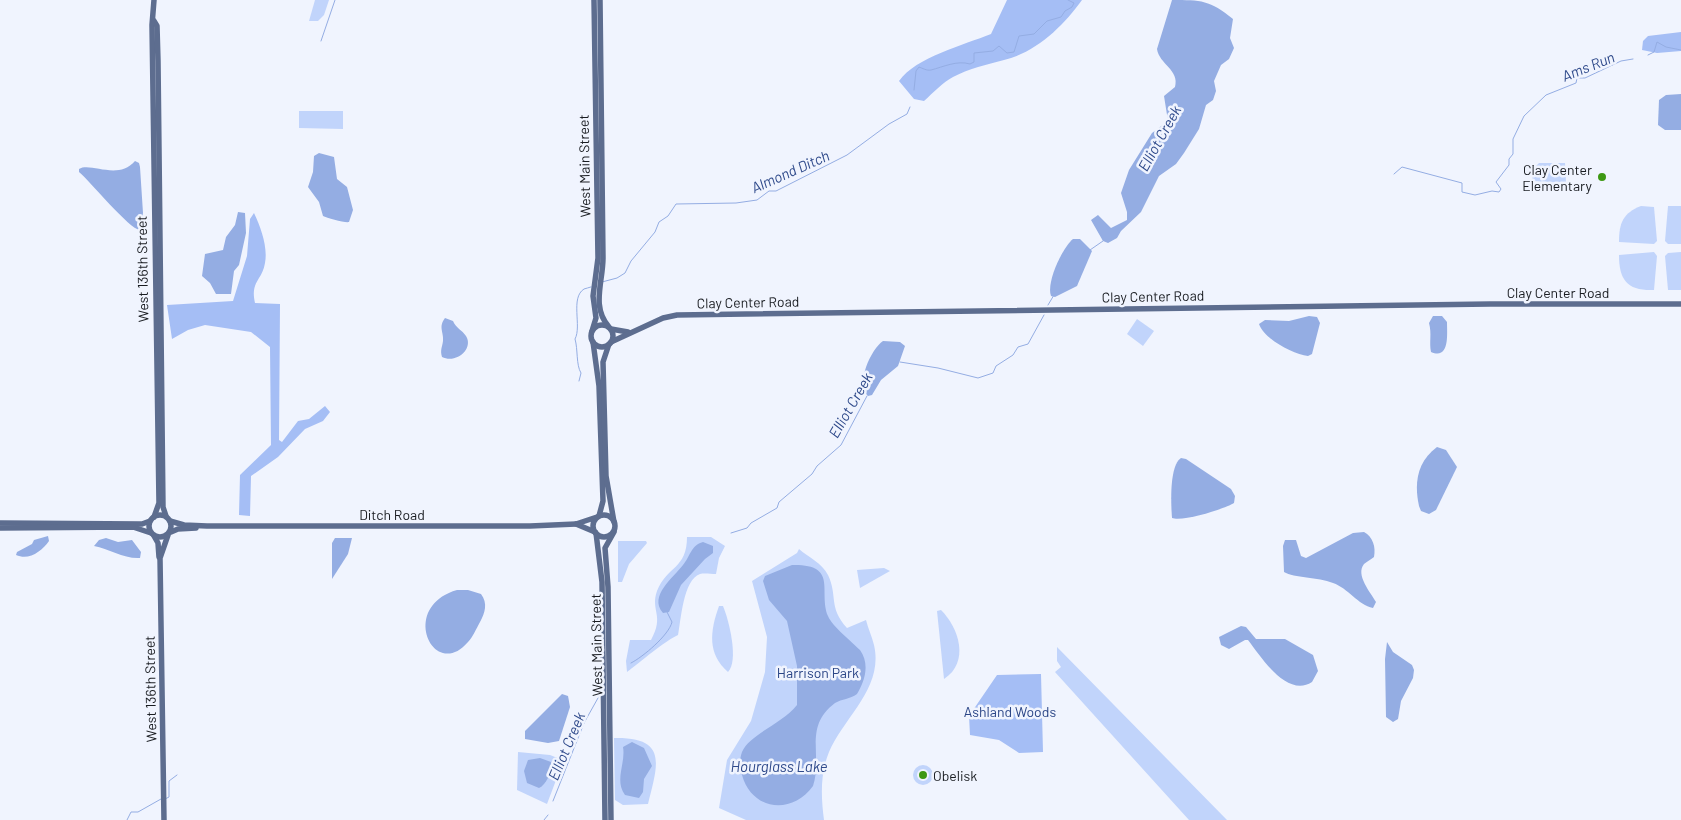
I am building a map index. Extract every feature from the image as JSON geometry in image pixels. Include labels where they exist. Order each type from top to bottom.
[{"type":"street","name":"West 136th Street","points":[[154,0],[158,61],[163,507],[168,518],[169,534],[160,558]]},
{"type":"street","name":"West Main Street","points":[[592,331],[596,315],[593,293],[598,258],[594,0]]},
{"type":"street","name":"West Main Street","points":[[600,0],[603,258],[599,289],[600,311],[610,328]]},
{"type":"street","name":"West 136th Street","points":[[154,20],[152,26],[159,503],[152,519],[153,535],[158,543],[158,556],[160,558],[164,820]]},
{"type":"street","name":"Clay Center Road","points":[[610,343],[625,336],[628,332],[663,318],[677,315],[1490,304],[1681,304]]},
{"type":"street","points":[[610,328],[613,335],[603,362],[606,476],[614,532],[605,537],[595,533],[593,525],[603,504],[600,386],[592,331],[601,325],[628,332]]},
{"type":"street","points":[[593,342],[599,347],[610,343]]},
{"type":"street","points":[[598,517],[606,515],[614,522]]},
{"type":"street","name":"Ditch Road","points":[[152,519],[168,518],[184,525],[207,526],[576,524],[598,517]]},
{"type":"street","points":[[0,522],[142,524],[152,519]]},
{"type":"street","name":"Ditch Road","points":[[576,524],[595,533]]},
{"type":"street","name":"Ditch Road","points":[[153,535],[161,538],[178,529],[207,526]]},
{"type":"street","points":[[0,528],[133,528],[153,535]]},
{"type":"street","name":"West Main Street","points":[[610,820],[608,587],[605,548],[614,532]]},
{"type":"street","name":"West Main Street","points":[[595,533],[602,582],[605,820]]},
{"type":"green space","points":[[315,0],[329,0],[324,15],[318,21],[309,21]]},
{"type":"green space","points":[[1007,0],[1082,0],[1058,28],[1027,51],[959,74],[946,82],[924,101],[914,99],[899,81],[928,58],[991,34]]},
{"type":"green space","points":[[1681,32],[1681,51],[1657,53],[1642,50],[1643,41],[1648,36]]},
{"type":"green space","points":[[299,111],[343,111],[343,129],[299,128]]},
{"type":"green space","points":[[1539,163],[1565,163],[1566,183],[1532,181],[1533,169]]},
{"type":"green space","points":[[1641,206],[1654,207],[1657,241],[1654,244],[1619,242],[1621,224],[1626,215]]},
{"type":"green space","points":[[1668,206],[1681,206],[1681,244],[1668,244],[1665,241]]},
{"type":"green space","points":[[254,213],[266,251],[264,269],[255,285],[255,303],[280,304],[279,440],[282,442],[298,421],[309,419],[325,406],[330,412],[323,421],[305,429],[278,457],[251,476],[250,516],[239,515],[240,475],[271,445],[270,347],[251,332],[205,325],[188,330],[172,339],[167,305],[233,301],[247,256],[250,219]]},
{"type":"green space","points":[[1654,252],[1657,256],[1654,290],[1638,289],[1627,283],[1621,272],[1619,255]]},
{"type":"green space","points":[[1681,252],[1681,290],[1668,290],[1665,256],[1668,253]]},
{"type":"green space","points":[[1137,319],[1154,331],[1143,346],[1127,334]]},
{"type":"green space","points":[[687,537],[711,537],[725,546],[719,558],[716,574],[700,574],[694,578],[686,592],[678,635],[627,672],[626,661],[630,640],[651,640],[657,625],[655,598],[657,591],[661,583],[684,555]]},
{"type":"green space","points":[[618,541],[646,541],[647,543],[629,564],[622,582],[618,582]]},
{"type":"green space","name":"Harrison Park","points":[[799,549],[819,564],[828,575],[833,589],[837,614],[847,628],[866,620],[874,645],[876,661],[868,689],[836,739],[826,760],[822,786],[824,820],[746,820],[719,808],[727,760],[751,721],[765,672],[767,637],[752,581],[797,553]]},
{"type":"green space","points":[[884,568],[890,571],[860,588],[857,570]]},
{"type":"green space","points":[[719,606],[723,606],[732,640],[733,659],[728,672],[716,658],[712,642],[712,633]]},
{"type":"green space","points":[[941,610],[953,626],[959,645],[957,664],[944,679],[937,611]]},
{"type":"green space","points":[[1057,647],[1227,820],[1189,820],[1055,672],[1061,667],[1057,661]]},
{"type":"green space","name":"Ashland Woods","points":[[1041,674],[1043,752],[1019,753],[999,740],[970,735],[969,716],[997,675]]},
{"type":"green space","points":[[614,738],[644,742],[651,748],[655,756],[656,765],[648,804],[623,805],[615,800]]},
{"type":"green space","points":[[518,752],[550,755],[560,759],[561,767],[547,804],[517,790]]},
{"type":"green space","points":[[923,765],[930,768],[933,775],[930,782],[923,785],[916,782],[913,775],[916,768]]},
{"type":"water","points":[[1172,0],[1205,2],[1218,8],[1233,19],[1230,38],[1234,48],[1229,59],[1221,65],[1214,81],[1216,91],[1213,100],[1206,105],[1199,129],[1184,153],[1176,164],[1159,176],[1141,212],[1121,231],[1117,238],[1108,243],[1103,241],[1091,220],[1098,215],[1111,228],[1127,220],[1127,212],[1121,193],[1129,170],[1152,133],[1168,121],[1164,96],[1175,87],[1176,81],[1175,76],[1161,59],[1157,49]]},
{"type":"water","points":[[1681,94],[1681,130],[1665,130],[1658,125],[1659,100],[1666,95]]},
{"type":"water","points":[[319,153],[334,157],[337,179],[347,187],[353,210],[349,222],[323,216],[319,202],[308,187],[313,172],[314,156]]},
{"type":"water","points":[[135,161],[139,163],[140,167],[143,213],[140,230],[119,214],[79,172],[79,169],[84,167],[121,170]]},
{"type":"water","points":[[238,212],[245,213],[246,233],[239,265],[234,271],[231,294],[216,294],[210,283],[202,276],[205,254],[223,250],[226,237],[235,225]]},
{"type":"water","points":[[1073,239],[1080,239],[1092,251],[1077,286],[1055,297],[1051,296],[1051,283],[1056,266],[1064,250]]},
{"type":"water","points":[[1309,316],[1317,317],[1320,323],[1312,354],[1308,356],[1280,345],[1262,330],[1259,324],[1265,320],[1289,321]]},
{"type":"water","points":[[1433,316],[1442,316],[1447,322],[1446,344],[1442,352],[1437,354],[1431,352],[1430,348],[1429,323]]},
{"type":"water","points":[[445,318],[453,321],[468,341],[466,350],[458,357],[447,359],[441,355],[442,327]]},
{"type":"water","points":[[883,341],[900,342],[905,346],[898,366],[881,380],[872,395],[868,396],[864,391],[863,383],[866,367],[874,351]]},
{"type":"water","points":[[1437,447],[1446,450],[1457,467],[1436,510],[1429,514],[1421,511],[1419,506],[1417,481],[1425,459]]},
{"type":"water","points":[[1181,458],[1186,459],[1231,489],[1235,496],[1234,503],[1194,517],[1172,518],[1171,495],[1174,469]]},
{"type":"water","points":[[1364,532],[1372,539],[1375,550],[1374,557],[1364,564],[1361,573],[1365,584],[1376,602],[1373,608],[1363,604],[1338,585],[1284,572],[1283,546],[1285,540],[1296,540],[1301,556],[1306,558],[1353,533]]},
{"type":"water","points":[[48,536],[49,541],[35,554],[26,557],[16,555],[17,552],[32,544],[34,540]]},
{"type":"water","points":[[106,538],[118,542],[132,540],[141,552],[140,558],[128,557],[94,546],[99,540]]},
{"type":"water","points":[[335,538],[352,538],[348,554],[332,579],[332,543]]},
{"type":"water","points":[[703,542],[713,546],[713,553],[681,585],[669,612],[663,613],[659,607],[660,594],[685,562],[693,548]]},
{"type":"water","name":"Hourglass Lake","points":[[792,565],[807,566],[816,569],[821,574],[824,581],[828,616],[838,629],[860,650],[866,667],[862,684],[857,694],[835,703],[825,712],[819,722],[816,742],[816,775],[813,786],[794,802],[784,805],[773,805],[763,802],[754,796],[747,787],[742,775],[740,761],[742,752],[752,740],[791,712],[797,705],[797,666],[787,621],[769,600],[763,581],[765,576]]},
{"type":"water","points":[[457,590],[468,590],[481,594],[485,604],[484,612],[482,619],[468,642],[455,652],[444,653],[434,648],[428,637],[426,624],[429,611],[439,599]]},
{"type":"water","points":[[1241,626],[1246,627],[1256,639],[1285,639],[1313,655],[1318,671],[1312,682],[1303,685],[1293,685],[1284,680],[1267,665],[1248,640],[1229,649],[1221,645],[1219,637]]},
{"type":"water","points":[[1387,642],[1393,652],[1412,665],[1414,670],[1413,678],[1401,701],[1398,719],[1393,722],[1386,717],[1385,659]]},
{"type":"water","points":[[562,694],[568,696],[570,707],[559,741],[548,743],[525,739],[525,731]]},
{"type":"water","points":[[632,742],[644,748],[652,766],[644,779],[643,792],[639,798],[625,795],[620,783],[623,747]]},
{"type":"water","points":[[540,758],[551,762],[551,766],[547,780],[539,788],[527,783],[524,771],[528,760]]},
{"type":"waterway","points":[[321,41],[335,0]]},
{"type":"waterway","name":"Almond Ditch","points":[[914,90],[916,71],[919,67],[929,70],[955,63],[970,64],[974,62],[974,53],[993,51],[999,46],[1007,53],[1014,52],[1019,36],[1034,34],[1047,21],[1061,17],[1074,3],[1068,0]]},
{"type":"waterway","name":"Ams Run","points":[[1648,55],[1654,52],[1657,42],[1666,47],[1681,50]]},
{"type":"waterway","name":"Ams Run","points":[[1394,174],[1402,167],[1462,183],[1462,192],[1475,195],[1492,191],[1499,192],[1501,189],[1496,182],[1509,165],[1509,159],[1513,154],[1513,139],[1524,116],[1546,95],[1576,83],[1577,78],[1585,78],[1621,61],[1633,59]]},
{"type":"waterway","name":"Almond Ditch","points":[[602,282],[617,278],[625,273],[631,261],[655,232],[659,222],[668,216],[676,204],[736,203],[757,200],[769,191],[776,191],[847,155],[889,124],[907,114],[910,107]]},
{"type":"waterway","name":"Elliot Creek","points":[[1090,250],[1103,241]]},
{"type":"waterway","name":"Almond Ditch","points":[[579,381],[581,373],[578,366],[575,339],[577,333],[577,305],[580,293],[584,289],[591,287]]},
{"type":"waterway","name":"Elliot Creek","points":[[1048,305],[1054,295]]},
{"type":"waterway","name":"Elliot Creek","points":[[900,362],[938,368],[978,378],[993,373],[996,366],[1013,355],[1018,347],[1028,344],[1044,315]]},
{"type":"waterway","name":"Elliot Creek","points":[[731,533],[747,528],[751,523],[777,508],[779,502],[812,474],[817,466],[841,445],[867,396]]},
{"type":"waterway","name":"Elliot Creek","points":[[631,663],[648,651],[666,633],[672,622],[667,612]]},
{"type":"waterway","name":"Elliot Creek","points":[[553,801],[584,723],[598,698]]},
{"type":"waterway","points":[[165,799],[169,797],[169,781],[177,775]]},
{"type":"waterway","points":[[127,820],[131,812],[138,812],[161,799]]},
{"type":"waterway","name":"Elliot Creek","points":[[544,820],[548,815]]},
{"type":"place","name":"Clay Center Elementary","points":[[1602,177]]},
{"type":"place","name":"Obelisk","points":[[923,775]]}]
